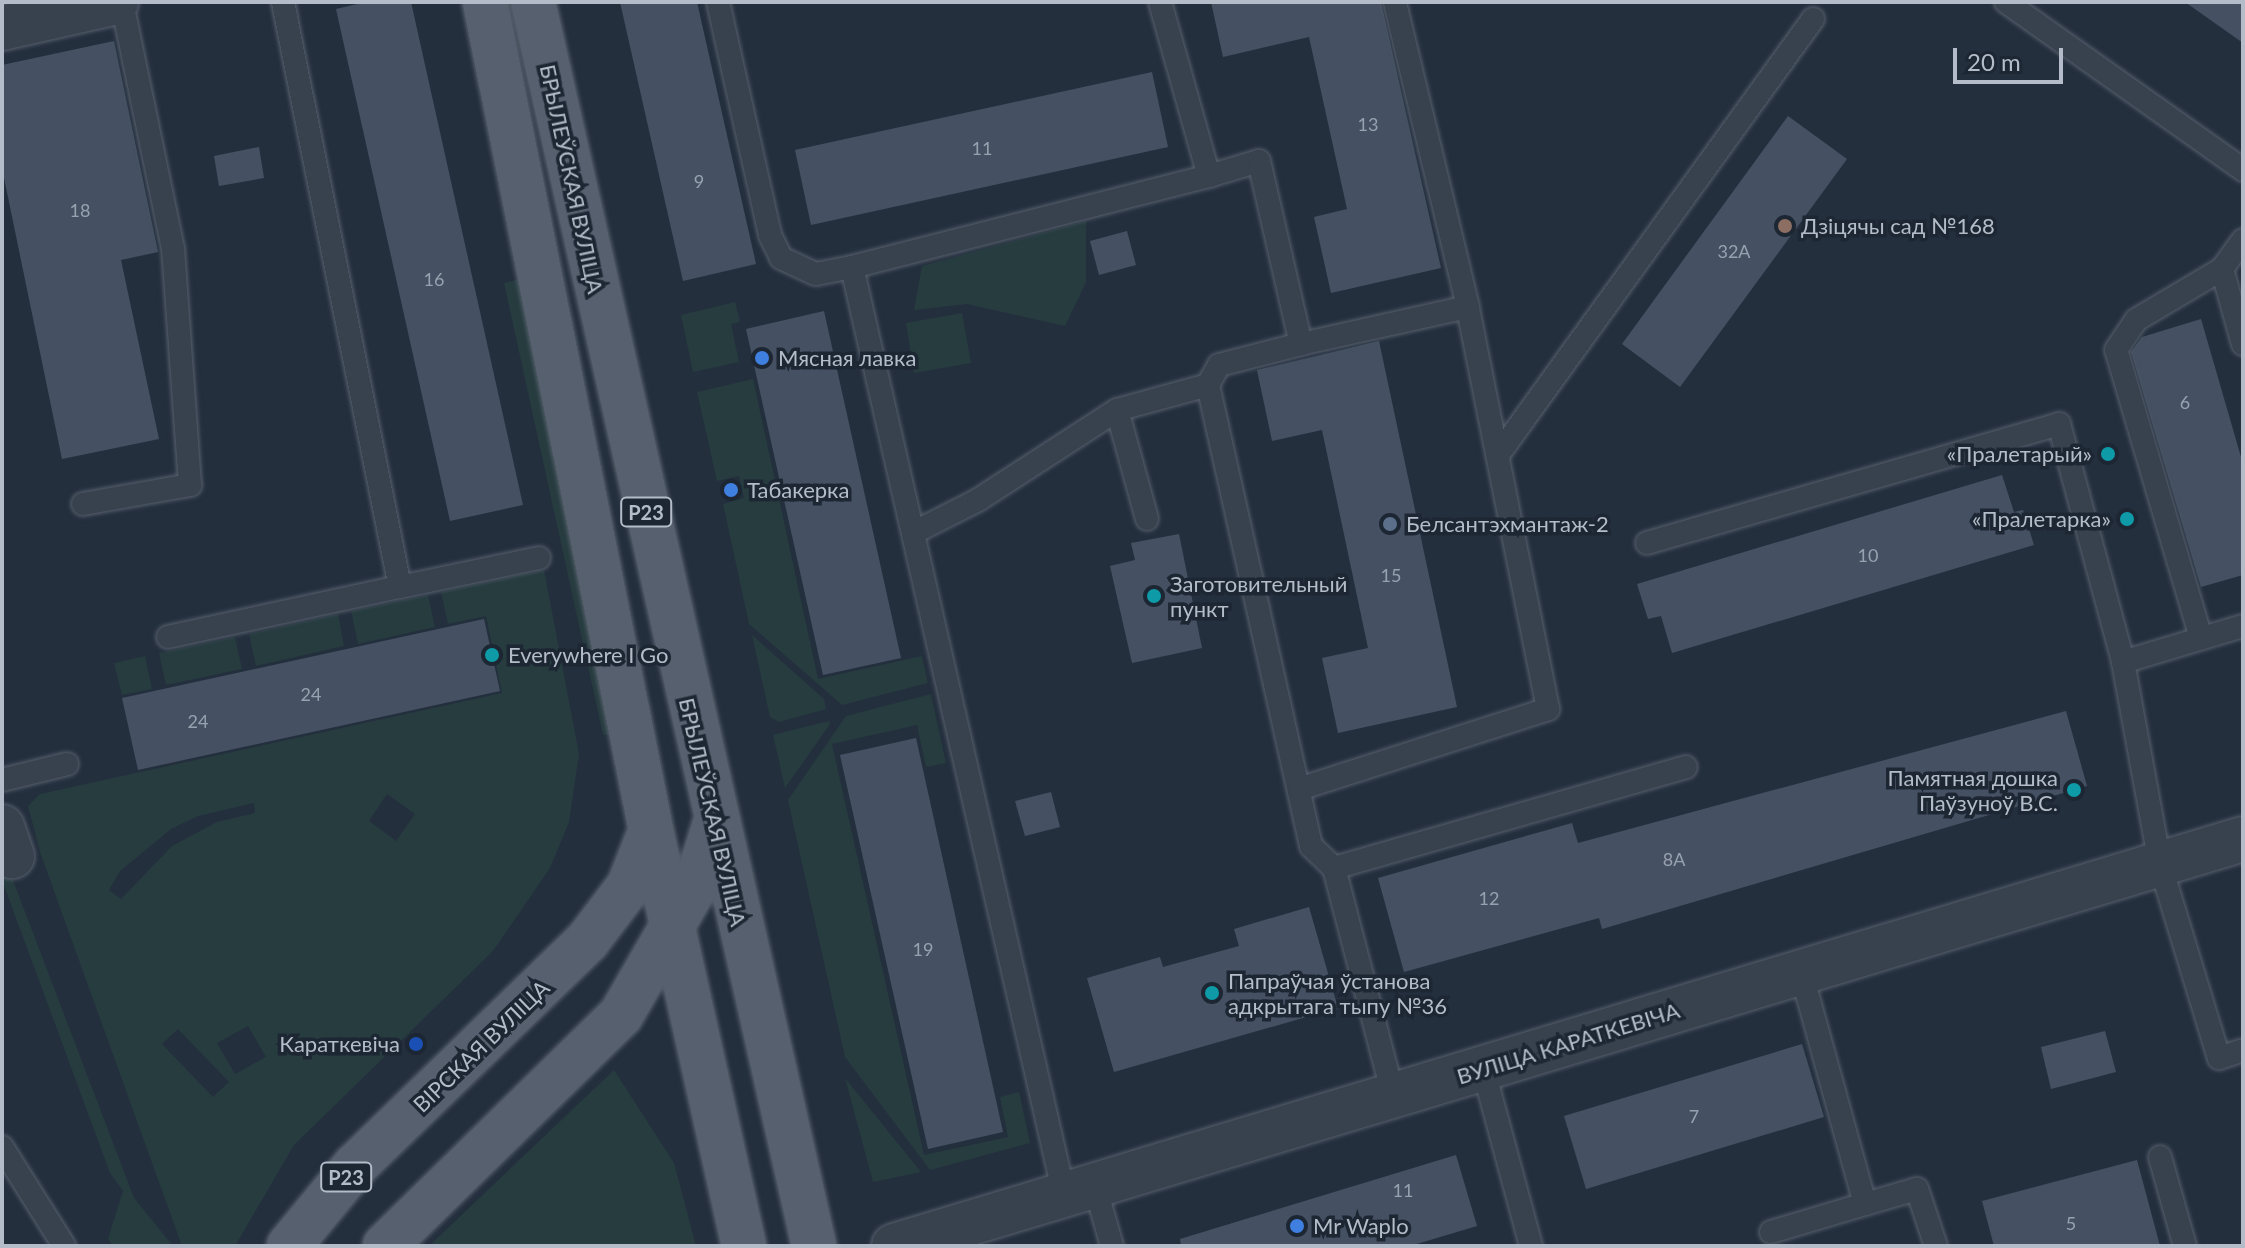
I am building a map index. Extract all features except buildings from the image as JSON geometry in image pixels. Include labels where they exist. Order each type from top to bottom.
[{"type":"main road","name":"Р23","points":[[485,2],[651,830]]},
{"type":"main road","name":"БРЫЛЕЎСКАЯ ВУЛІЦА","points":[[533,2],[715,825],[814,1246]]},
{"type":"main road","points":[[385,1246],[621,1015],[674,928],[696,885],[715,825]]},
{"type":"main road","points":[[651,830],[744,1246]]},
{"type":"main road","name":"ВІРСКАЯ ВУЛІЦА","points":[[289,1246],[355,1166],[588,940],[629,886],[651,830]]},
{"type":"main road","points":[[588,940],[636,928],[674,928],[718,965],[761,1021]]},
{"type":"main road","points":[[621,1015],[642,1006],[657,1008],[688,1026],[701,1043]]},
{"type":"street","points":[[2,28],[119,2]]},
{"type":"street","name":"ВУЛІЦА КАРАТКЕВІЧА","points":[[894,1246],[2243,839]]},
{"type":"lane","points":[[83,504],[190,485],[173,249],[119,2]]},
{"type":"lane","points":[[283,2],[400,587]]},
{"type":"lane","points":[[718,2],[770,235],[781,258],[816,274],[852,267],[1259,161],[1301,344]]},
{"type":"lane","points":[[1160,2],[1209,176]]},
{"type":"lane","points":[[1299,789],[1548,709],[1468,307],[1395,2]]},
{"type":"lane","points":[[2006,2],[2243,170]]},
{"type":"lane","points":[[1498,455],[1813,19]]},
{"type":"lane","points":[[2201,638],[2116,350],[2136,320],[2222,269],[2243,240]]},
{"type":"lane","points":[[852,267],[913,533],[1079,1190],[1112,1246]]},
{"type":"lane","points":[[2222,269],[2243,344]]},
{"type":"lane","points":[[1393,1095],[1334,868],[1311,846],[1208,385],[1219,365],[1468,307]]},
{"type":"lane","points":[[913,533],[978,500],[1117,410],[1208,385]]},
{"type":"lane","points":[[1117,410],[1147,519]]},
{"type":"lane","points":[[1647,543],[2059,424],[2123,662],[2160,864],[2219,1058],[2243,1050]]},
{"type":"lane","points":[[168,637],[539,558]]},
{"type":"lane","points":[[2123,662],[2243,626]]},
{"type":"lane","points":[[2,780],[67,764]]},
{"type":"lane","points":[[1334,868],[1686,767]]},
{"type":"lane","points":[[1801,972],[1865,1204]]},
{"type":"lane","points":[[1483,1068],[1531,1246]]},
{"type":"lane","points":[[2,1147],[64,1246]]},
{"type":"lane","points":[[2160,1157],[2185,1246]]},
{"type":"lane","points":[[1771,1232],[1917,1189],[1936,1246]]},
{"type":"green space","points":[[1086,221],[1086,282],[1065,326],[967,304],[914,310],[922,266]]},
{"type":"green space","points":[[517,280],[522,284],[619,733],[603,735],[504,283]]},
{"type":"green space","points":[[735,302],[740,322],[731,324],[739,362],[693,372],[681,315]]},
{"type":"green space","points":[[962,313],[971,363],[914,373],[906,323]]},
{"type":"green space","points":[[753,379],[818,679],[922,656],[928,683],[842,705],[749,624],[723,504],[744,498],[739,476],[717,481],[697,392]]},
{"type":"green space","points":[[544,570],[579,754],[569,822],[550,868],[493,951],[294,1145],[235,1246],[182,1246],[40,852],[28,806],[40,794],[502,693],[486,616],[448,624],[441,592]],"holes":[[[387,794],[415,814],[396,841],[369,821]],[[254,803],[255,813],[217,822],[172,846],[121,899],[109,890],[120,871],[171,829],[198,816]],[[248,1026],[266,1057],[235,1074],[217,1043]],[[178,1029],[229,1082],[213,1097],[162,1044]]]},
{"type":"green space","points":[[428,595],[435,627],[358,644],[351,611]]},
{"type":"green space","points":[[338,614],[344,646],[256,666],[249,634]]},
{"type":"green space","points":[[752,635],[824,699],[826,709],[779,722],[770,717]]},
{"type":"green space","points":[[235,637],[242,669],[166,685],[159,653]]},
{"type":"green space","points":[[145,656],[152,689],[122,695],[114,663]]},
{"type":"green space","points":[[931,694],[946,763],[926,767],[917,725],[832,744],[924,1155],[1008,1137],[1000,1097],[1019,1092],[1030,1143],[930,1170],[845,1057],[788,800],[846,716]]},
{"type":"green space","points":[[829,721],[830,724],[785,788],[773,735]]},
{"type":"green space","points":[[6,862],[134,1198],[173,1246],[113,1246],[108,1239],[123,1191],[110,1173],[2,880]]},
{"type":"green space","points":[[614,1070],[674,1163],[696,1246],[429,1246]]},
{"type":"green space","points":[[845,1078],[921,1172],[873,1182]]},
{"type":"place","name":"Дзіцячы сад №168","points":[[1785,226]]},
{"type":"place","name":"Мясная лавка","points":[[762,358]]},
{"type":"place","name":"«Пралетарый»","points":[[2108,454]]},
{"type":"place","name":"Табакерка","points":[[731,490]]},
{"type":"place","name":"«Пралетарка»","points":[[2127,519]]},
{"type":"place","name":"Белсантэхмантаж-2","points":[[1390,524]]},
{"type":"place","name":"Заготовительный пункт","points":[[1154,596]]},
{"type":"place","name":"Everywhere I Go","points":[[492,655]]},
{"type":"place","name":"Памятная дошка Паўзуноў В.С.","points":[[2074,790]]},
{"type":"place","name":"Папраўчая ўстанова адкрытага тыпу №36","points":[[1212,993]]},
{"type":"place","name":"Караткевіча","points":[[416,1044]]},
{"type":"place","name":"Mr Waplo","points":[[1297,1226]]}]
